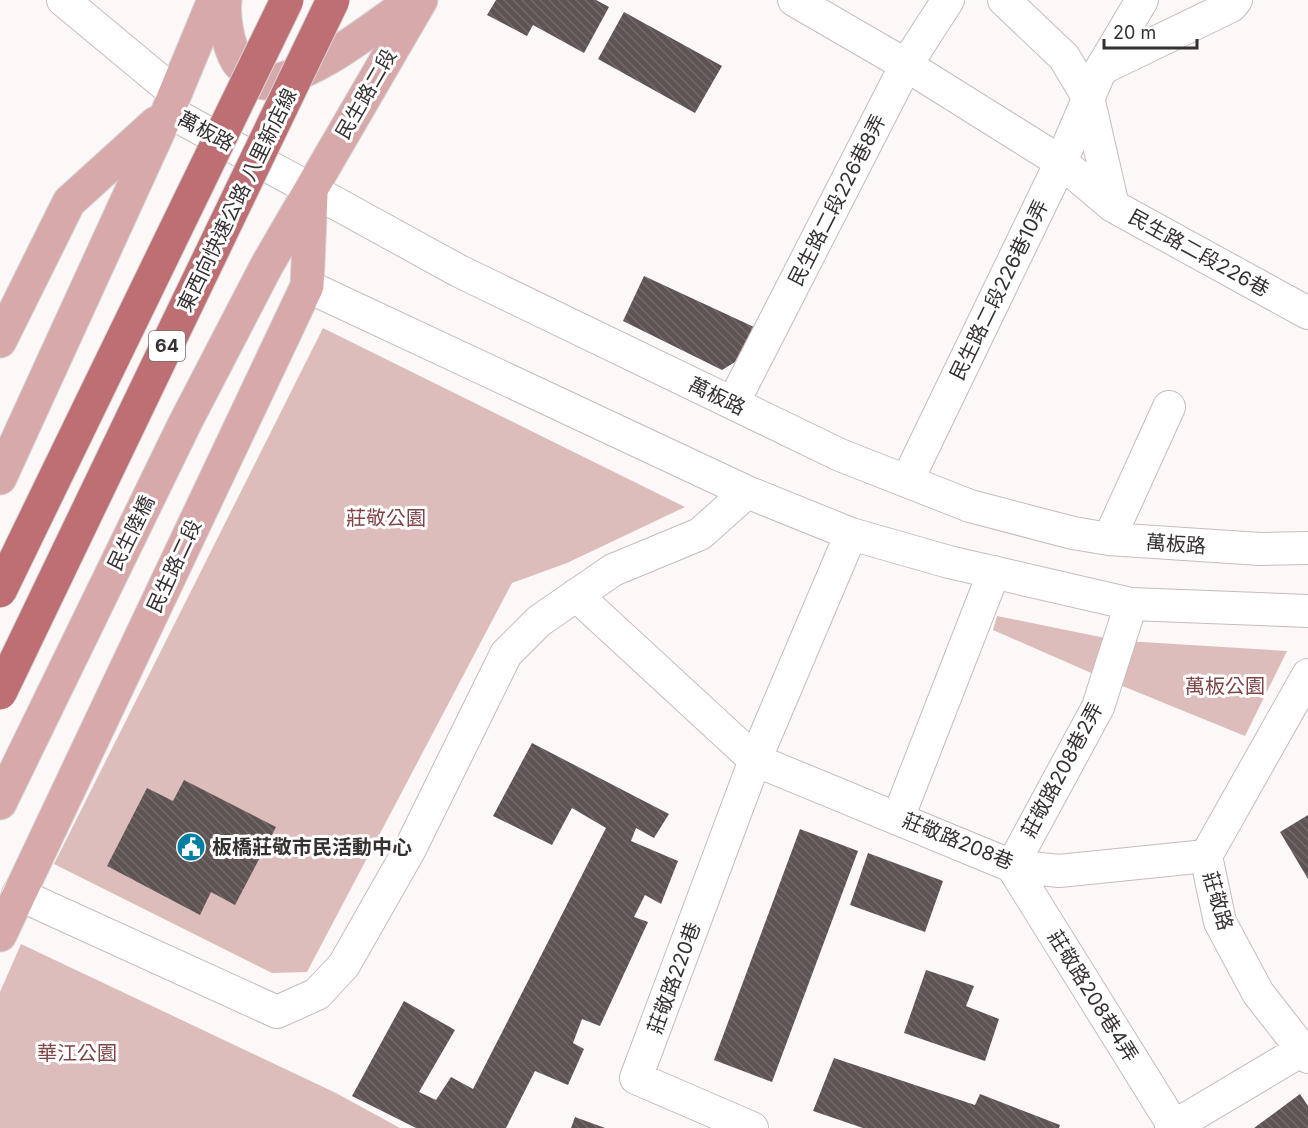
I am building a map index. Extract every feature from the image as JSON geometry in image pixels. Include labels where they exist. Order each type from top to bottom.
[{"type":"highway","name":"64","points":[[0,591],[287,0]]},
{"type":"highway","name":"東西向快速公路 八里新店線","points":[[0,693],[333,0]]},
{"type":"main road","points":[[0,478],[172,102],[214,0]]},
{"type":"main road","points":[[225,0],[227,28],[237,63],[263,83],[284,80],[320,62],[413,0]]},
{"type":"main road","name":"民生路二段","points":[[267,265],[421,0]]},
{"type":"main road","points":[[0,341],[69,202],[172,102]]},
{"type":"main road","name":"民生路二段","points":[[0,934],[308,285],[311,189]]},
{"type":"main road","name":"民生陸橋","points":[[0,803],[185,423],[267,265]]},
{"type":"street","name":"萬板路","points":[[63,0],[172,102],[311,189],[459,271],[840,455],[970,506],[1073,533],[1109,539],[1260,549],[1308,548]]},
{"type":"street","points":[[794,0],[906,65],[1061,162],[1113,206]]},
{"type":"street","name":"民生路二段226巷8弄","points":[[733,403],[906,65],[948,0]]},
{"type":"street","name":"民生路二段226巷","points":[[1004,0],[1064,57],[1088,97],[1113,206],[1305,306]]},
{"type":"street","points":[[1101,69],[1231,6],[1236,0]]},
{"type":"street","name":"民生路二段226巷10弄","points":[[907,481],[1061,162],[1088,97],[1132,5]]},
{"type":"street","points":[[308,285],[747,492],[851,534],[994,572],[1131,604],[1308,611]]},
{"type":"street","points":[[1109,539],[1169,407]]},
{"type":"street","points":[[18,894],[277,1012],[317,994],[344,965],[389,886],[506,654],[539,621],[613,570],[699,534],[747,492]]},
{"type":"street","points":[[576,595],[755,760],[851,534]]},
{"type":"street","points":[[898,818],[994,572]]},
{"type":"street","name":"莊敬路208巷2弄","points":[[1012,866],[1098,707],[1131,604]]},
{"type":"street","name":"莊敬路","points":[[1305,1053],[1258,993],[1220,922],[1206,856],[1308,675]]},
{"type":"street","name":"莊敬路208巷","points":[[755,760],[1012,866],[1059,871],[1206,856]]},
{"type":"street","name":"莊敬路220巷","points":[[752,1128],[636,1078],[755,760]]},
{"type":"street","name":"莊敬路208巷4弄","points":[[1012,866],[1173,1127]]},
{"type":"street","points":[[1173,1127],[1305,1053]]},
{"type":"green space","name":"莊敬公園","points":[[323,328],[685,507],[567,563],[512,583],[307,972],[272,973],[54,864]]},
{"type":"green space","points":[[997,616],[1110,639],[1098,676],[993,630]]},
{"type":"green space","name":"萬板公園","points":[[1126,641],[1287,651],[1245,736],[1115,683]]},
{"type":"green space","name":"華江公園","points":[[21,944],[336,1093],[400,1128],[0,1128],[0,992]]},
{"type":"building","points":[[496,0],[596,0],[609,7],[584,53],[533,25],[527,36],[487,15]]},
{"type":"building","points":[[624,12],[722,66],[695,113],[598,59]]},
{"type":"building","points":[[644,276],[754,327],[735,362],[722,370],[623,321]]},
{"type":"building","points":[[532,743],[669,814],[654,838],[636,828],[631,841],[678,861],[661,904],[645,895],[634,917],[648,922],[600,1026],[582,1019],[573,1043],[584,1049],[568,1085],[535,1071],[506,1128],[416,1128],[352,1096],[404,1001],[455,1030],[419,1092],[436,1100],[451,1077],[473,1089],[606,828],[572,808],[552,845],[493,816]]},
{"type":"building","name":"板橋莊敬市民活動中心","points":[[184,780],[276,827],[235,905],[211,892],[200,915],[107,866],[147,788],[173,801]]},
{"type":"building","points":[[1308,815],[1308,879],[1280,832]]},
{"type":"building","points":[[800,829],[858,851],[772,1082],[714,1060]]},
{"type":"building","points":[[868,853],[943,881],[925,932],[850,905]]},
{"type":"building","points":[[926,970],[974,986],[966,1006],[999,1019],[985,1061],[904,1033]]},
{"type":"building","points":[[834,1058],[975,1105],[980,1094],[1060,1125],[1059,1128],[863,1128],[813,1111]]},
{"type":"building","points":[[1300,1094],[1308,1106],[1308,1128],[1254,1128]]},
{"type":"building","points":[[575,1117],[605,1128],[571,1128]]},
{"type":"place","name":"板橋莊敬市民活動中心","points":[[191,847]]}]
